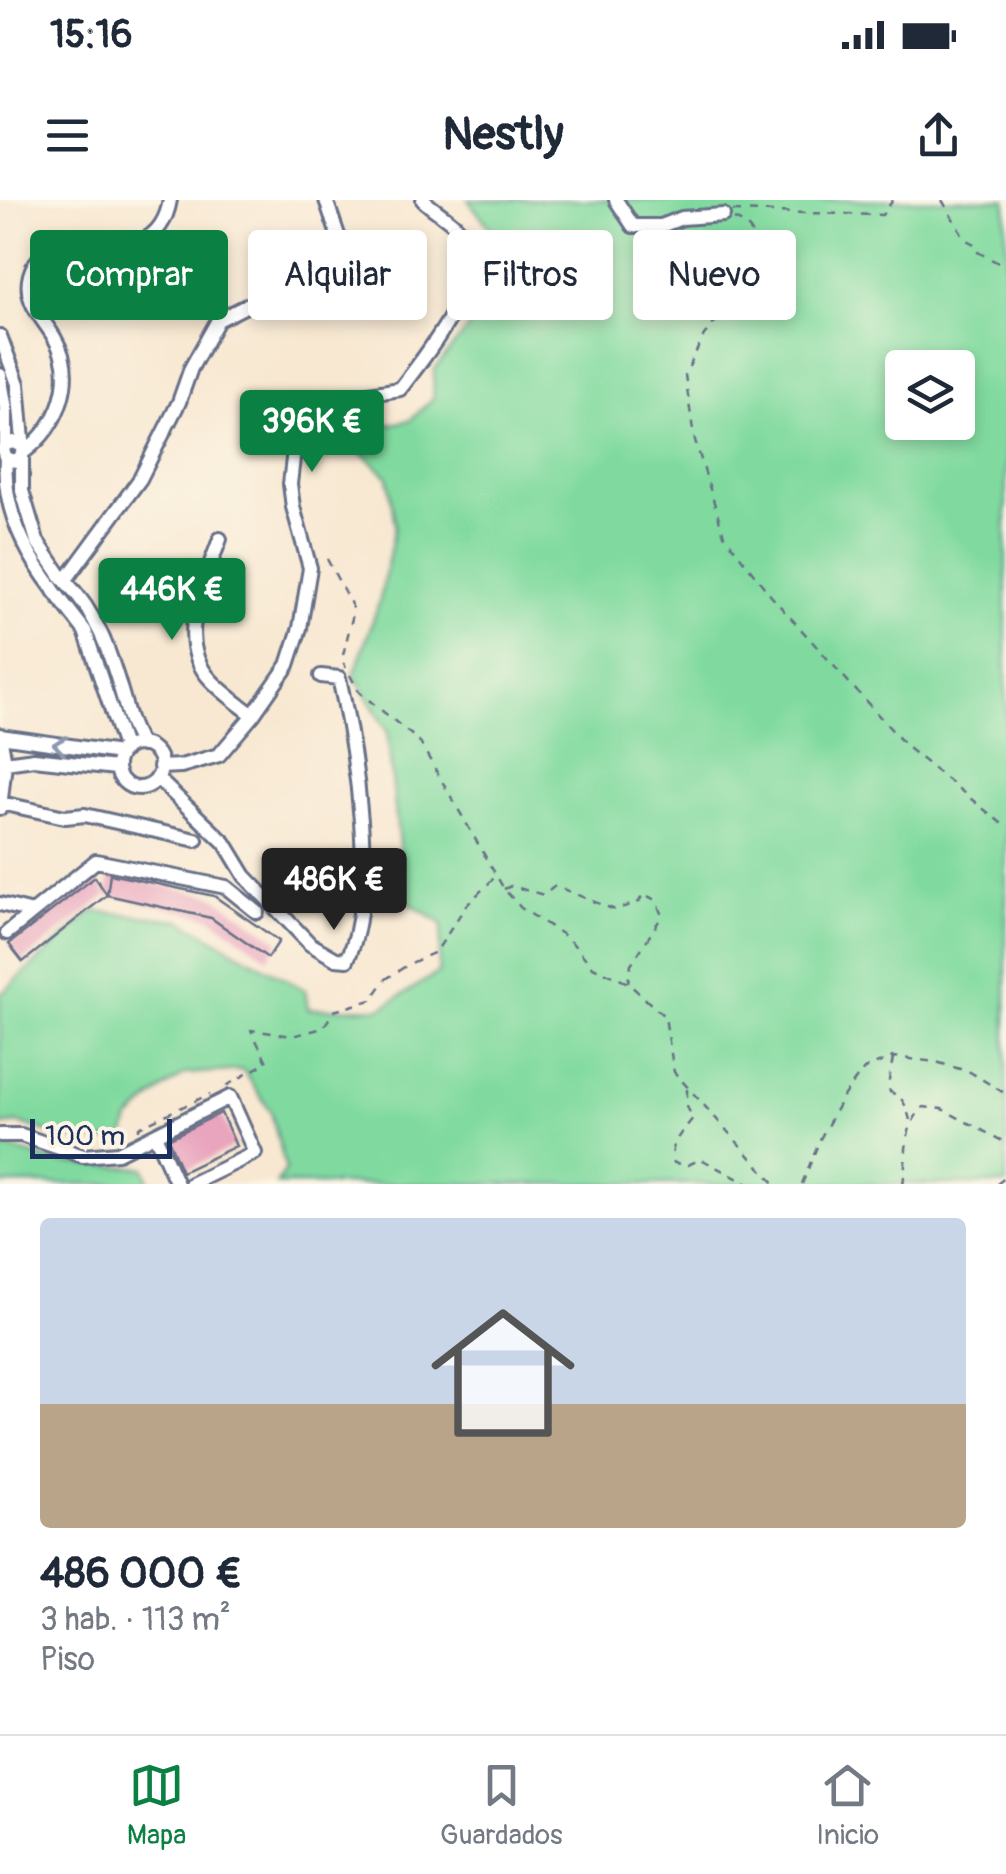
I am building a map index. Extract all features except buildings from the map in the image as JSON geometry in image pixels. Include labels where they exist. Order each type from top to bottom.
[{"type":"street","points":[[22,452],[50,428],[67,375],[55,339],[38,317],[28,291],[30,273],[53,249],[133,245],[151,236],[163,226],[170,200]]},
{"type":"street","points":[[60,584],[140,480],[218,320],[252,303],[291,298],[328,283],[342,250],[326,200]]},
{"type":"street","points":[[0,336],[18,384],[22,490],[37,541],[85,631],[130,786],[146,787],[159,772],[219,754],[288,666],[300,628],[310,568],[291,496],[294,450],[310,418],[339,399],[400,389],[428,353],[472,269],[471,247],[454,221],[423,200]]},
{"type":"street","points":[[616,200],[634,226],[662,226],[682,218],[723,215]]},
{"type":"street","points":[[0,375],[6,409],[5,479],[16,524],[25,547],[86,605],[109,650],[133,729],[142,745],[155,752],[159,772],[225,843],[245,876],[310,944],[336,959],[347,960],[354,946],[362,877],[363,820],[339,678],[320,676]]},
{"type":"street","points":[[6,452],[14,442],[22,452]]},
{"type":"street","points":[[220,539],[196,606],[193,646],[208,677],[253,715]]},
{"type":"street","points":[[120,757],[0,736],[6,763],[0,806],[65,817],[85,815],[196,840]]},
{"type":"street","points":[[6,763],[34,758],[120,757],[142,745]]},
{"type":"street","points":[[6,933],[96,861],[226,888],[257,912]]},
{"type":"street","points":[[0,904],[34,912]]},
{"type":"street","points":[[0,1135],[21,1135],[83,1156],[118,1153],[230,1097],[256,1153],[190,1184]]},
{"type":"street","points":[[155,1135],[177,1184]]},
{"type":"path","points":[[723,215],[730,211],[882,216],[892,200]]},
{"type":"path","points":[[942,200],[964,239],[974,244],[976,251],[1006,267]]},
{"type":"path","points":[[723,215],[745,224],[763,248],[750,281],[704,335],[685,375],[694,437],[724,535],[771,596],[908,748],[1006,827]]},
{"type":"path","points":[[327,559],[354,610],[342,659],[358,692],[418,740],[504,889],[521,908],[568,938],[594,966],[628,983],[665,1018],[674,1072],[775,1184]]},
{"type":"path","points":[[233,1083],[267,1062],[251,1030],[292,1036],[323,1028],[334,1010],[371,1000],[386,979],[436,952],[465,907],[498,874]]},
{"type":"path","points":[[504,889],[511,886],[544,895],[554,886],[615,910],[639,902],[642,894],[656,900],[662,916],[631,965],[628,983]]},
{"type":"path","points":[[893,1057],[888,1086],[905,1104],[910,1121]]},
{"type":"path","points":[[802,1184],[844,1095],[864,1070],[893,1057],[936,1062],[970,1072],[1006,1094]]},
{"type":"path","points":[[688,1087],[687,1108],[693,1118],[675,1140],[674,1164],[688,1165],[701,1159],[748,1184]]},
{"type":"path","points":[[903,1184],[904,1145],[910,1121],[922,1107],[942,1109],[1006,1142]]},
{"type":"path","points":[[997,1184],[1006,1177]]},
{"type":"green space","points":[[468,200],[1006,200],[1006,1184],[276,1184],[286,1170],[271,1112],[243,1070],[185,1074],[129,1120],[123,1141],[66,1138],[19,1123],[0,1125],[0,995],[93,911],[180,920],[305,990],[308,1009],[381,1008],[438,973],[442,924],[395,894],[402,873],[387,731],[354,675],[380,600],[395,526],[388,477],[358,449],[372,428],[411,420],[433,398],[434,370],[474,320],[613,320],[613,230],[492,230]]},
{"type":"green space","points":[[0,1146],[64,1163],[144,1168],[150,1184],[0,1184]]}]
